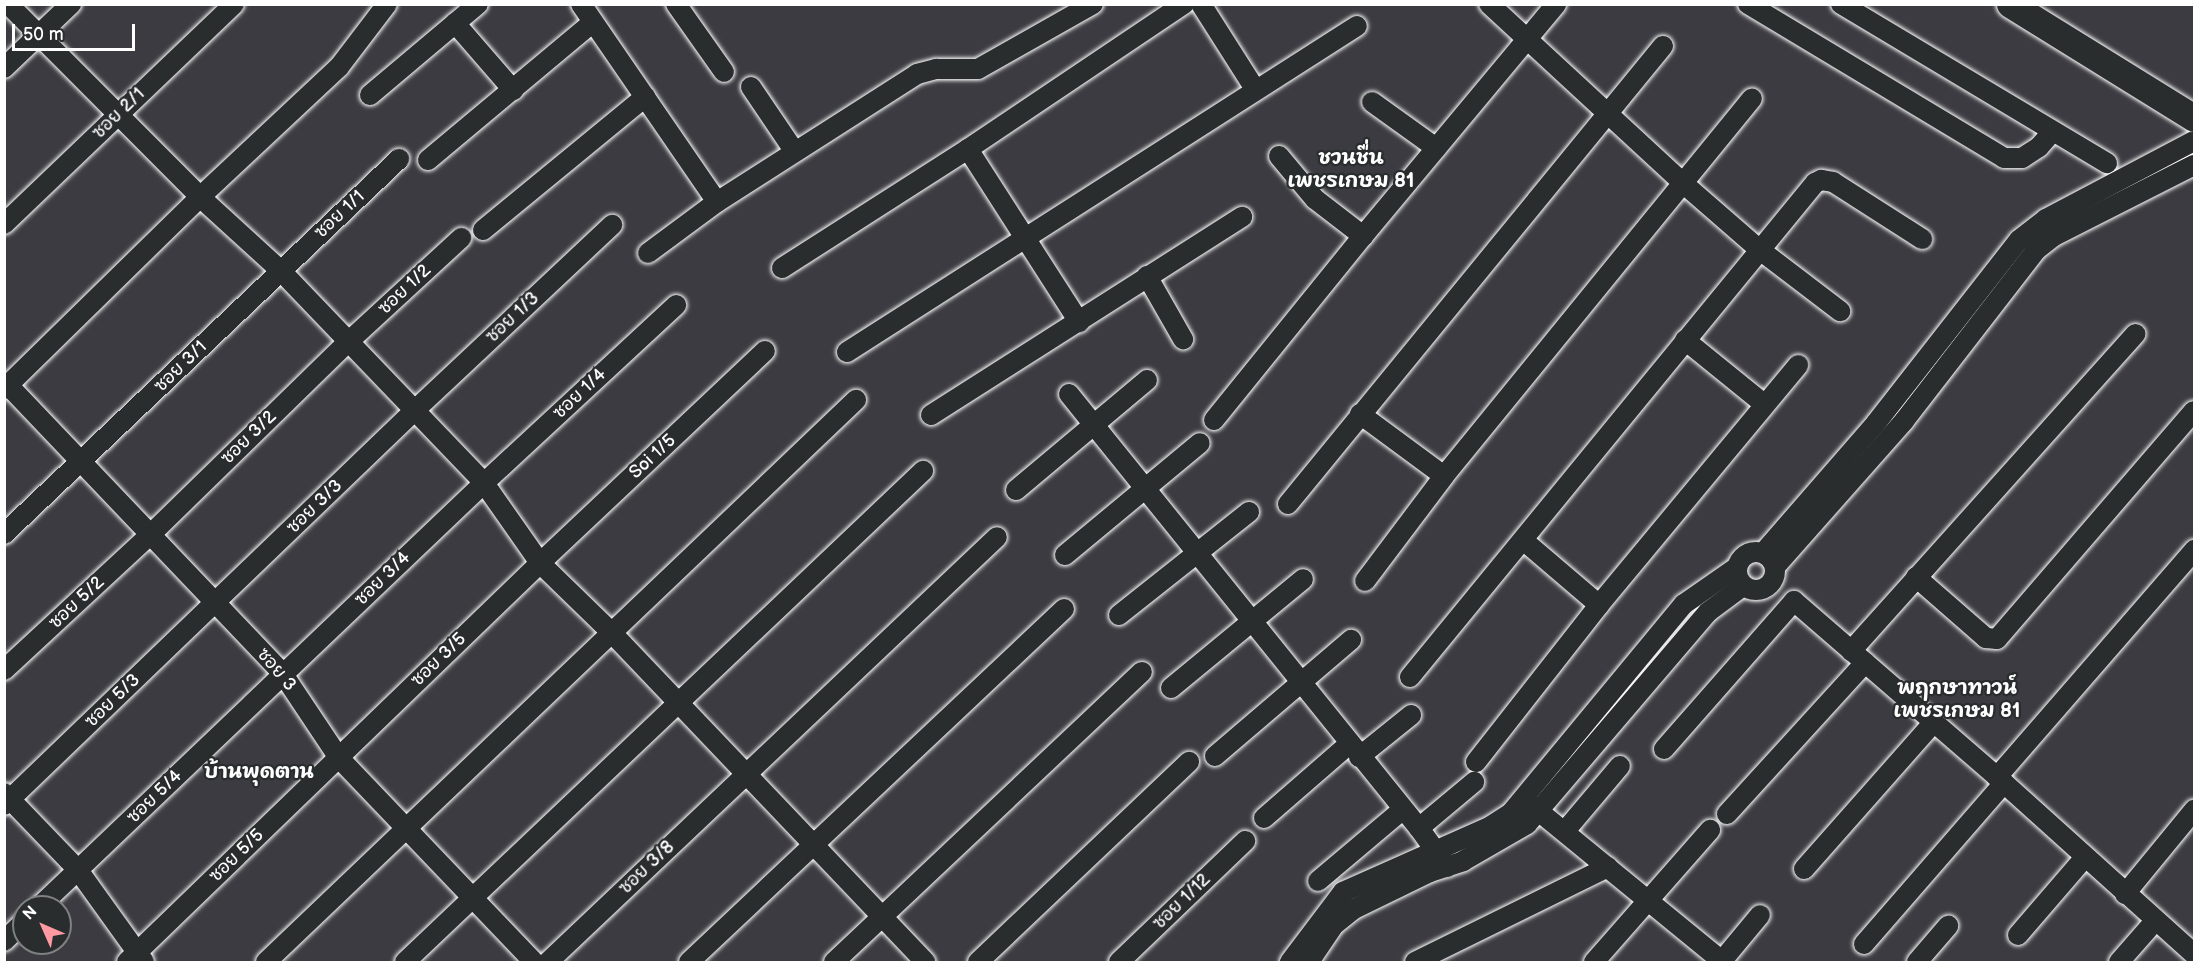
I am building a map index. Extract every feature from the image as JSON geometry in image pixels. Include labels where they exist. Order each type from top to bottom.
[{"type":"main road","points":[[2010,4],[2194,118]]},
{"type":"street","points":[[8,4],[200,197],[280,271],[484,483],[540,563],[611,632],[925,963]]},
{"type":"street","points":[[4,68],[71,4]]},
{"type":"street","name":"ซอย 2/1","points":[[4,224],[234,4]]},
{"type":"street","points":[[6,387],[200,197],[339,67],[387,4]]},
{"type":"street","points":[[370,95],[478,4]]},
{"type":"street","points":[[581,4],[717,202]]},
{"type":"street","points":[[676,4],[724,72]]},
{"type":"street","points":[[648,253],[717,202],[917,74],[936,69],[978,69],[1093,4]]},
{"type":"street","points":[[782,268],[968,149],[1184,4]]},
{"type":"street","points":[[1201,4],[1255,89]]},
{"type":"street","points":[[1489,4],[1684,184],[1760,250],[1840,311]]},
{"type":"street","points":[[1214,420],[1556,4]]},
{"type":"street","points":[[1748,4],[2004,158],[2022,158],[2039,147],[2053,131]]},
{"type":"street","points":[[1841,4],[2107,163]]},
{"type":"street","points":[[428,160],[593,22]]},
{"type":"street","points":[[455,23],[513,90]]},
{"type":"street","points":[[847,352],[1255,89],[1357,26]]},
{"type":"street","points":[[1288,504],[1663,46]]},
{"type":"street","points":[[751,87],[795,152]]},
{"type":"street","points":[[483,230],[645,97]]},
{"type":"street","points":[[1365,581],[1444,476],[1752,99]]},
{"type":"street","points":[[1372,102],[1436,148]]},
{"type":"street","points":[[2050,227],[2194,141]]},
{"type":"street","points":[[968,149],[1079,322]]},
{"type":"street","points":[[1279,156],[1315,199],[1363,236]]},
{"type":"street","name":"ซอย 1/1","points":[[280,271],[399,159]]},
{"type":"street","points":[[1740,576],[1755,591],[1835,485],[1904,421],[2019,240],[2194,165]]},
{"type":"street","points":[[1410,676],[1815,183],[1821,180],[1833,182],[1922,239]]},
{"type":"street","points":[[931,415],[1242,216]]},
{"type":"street","name":"ซอย 1/3","points":[[414,411],[612,225]]},
{"type":"street","name":"ซอย 1/2","points":[[348,342],[461,238]]},
{"type":"street","name":"ซอย 3/1","points":[[4,534],[280,271]]},
{"type":"street","points":[[1147,276],[1183,339]]},
{"type":"street","name":"ซอย 1/4","points":[[484,483],[676,305]]},
{"type":"street","points":[[1727,814],[1858,657],[1916,577],[2135,334]]},
{"type":"street","points":[[1685,340],[1764,404]]},
{"type":"street","name":"ซอย 3/2","points":[[150,535],[348,342]]},
{"type":"street","name":"Soi 1/5","points":[[540,563],[765,351]]},
{"type":"street","points":[[1476,762],[1599,605],[1798,365]]},
{"type":"street","points":[[1016,490],[1147,380]]},
{"type":"street","name":"ซอย 3","points":[[6,387],[81,462],[283,675],[339,758],[534,963]]},
{"type":"street","points":[[1068,394],[1354,751],[1419,828],[1447,867]]},
{"type":"street","points":[[266,963],[856,400]]},
{"type":"street","name":"ซอย 3/3","points":[[216,603],[414,411]]},
{"type":"street","points":[[1916,577],[1986,638],[1997,639],[2194,411]]},
{"type":"street","points":[[1360,414],[1444,476]]},
{"type":"street","points":[[1065,555],[1200,443]]},
{"type":"street","points":[[405,963],[680,705],[923,471]]},
{"type":"street","name":"ซอย 3/4","points":[[283,675],[484,483]]},
{"type":"street","points":[[1119,615],[1249,512]]},
{"type":"street","name":"ซอย 5/2","points":[[4,670],[150,535]]},
{"type":"street","name":"ซอย 3/8","points":[[548,963],[997,537]]},
{"type":"street","points":[[1523,540],[1599,605]]},
{"type":"street","points":[[1864,944],[2194,550]]},
{"type":"street","points":[[1309,963],[1342,917],[1430,872],[1463,861],[1527,824],[1740,576],[1740,561],[1750,553],[1791,591],[1794,601],[2000,780],[2194,954]]},
{"type":"street","name":"ซอย 3/5","points":[[339,758],[540,563]]},
{"type":"street","points":[[1290,963],[1343,892],[1491,826],[1511,813],[1684,604],[1740,576]]},
{"type":"street","points":[[1171,688],[1303,579]]},
{"type":"street","points":[[1664,749],[1794,601]]},
{"type":"street","name":"ซอย 5/3","points":[[7,799],[216,603]]},
{"type":"street","points":[[688,963],[1064,609]]},
{"type":"street","points":[[1215,756],[1351,640]]},
{"type":"street","points":[[834,963],[1142,672]]},
{"type":"street","name":"ซอย 5/4","points":[[52,895],[283,675]]},
{"type":"street","points":[[1264,818],[1354,751],[1411,715]]},
{"type":"street","points":[[1804,869],[1934,722]]},
{"type":"street","name":"ซอย 5/5","points":[[136,960],[339,758]]},
{"type":"street","points":[[978,963],[1189,762]]},
{"type":"street","points":[[1565,831],[1620,766]]},
{"type":"street","points":[[1419,828],[1474,782]]},
{"type":"street","points":[[7,799],[78,870],[136,960]]},
{"type":"street","points":[[1523,799],[1565,831],[1722,962],[1760,915]]},
{"type":"street","points":[[1318,881],[1402,810]]},
{"type":"street","points":[[2125,894],[2194,810]]},
{"type":"street","points":[[1594,963],[1710,830]]},
{"type":"street","name":"ซอย 1/12","points":[[1119,963],[1245,841]]},
{"type":"street","points":[[2018,935],[2085,857]]},
{"type":"street","points":[[1414,963],[1608,867]]},
{"type":"street","points":[[2119,963],[2155,921]]},
{"type":"street","points":[[1928,959],[1948,926]]},
{"type":"district","name":"ชวนชื่น เพชรเกษม 81","points":[[1351,170]]},
{"type":"district","name":"พฤกษาทาวน์ เพชรเกษม 81","points":[[1957,700]]},
{"type":"district","name":"บ้านพุดตาน","points":[[259,772]]}]
